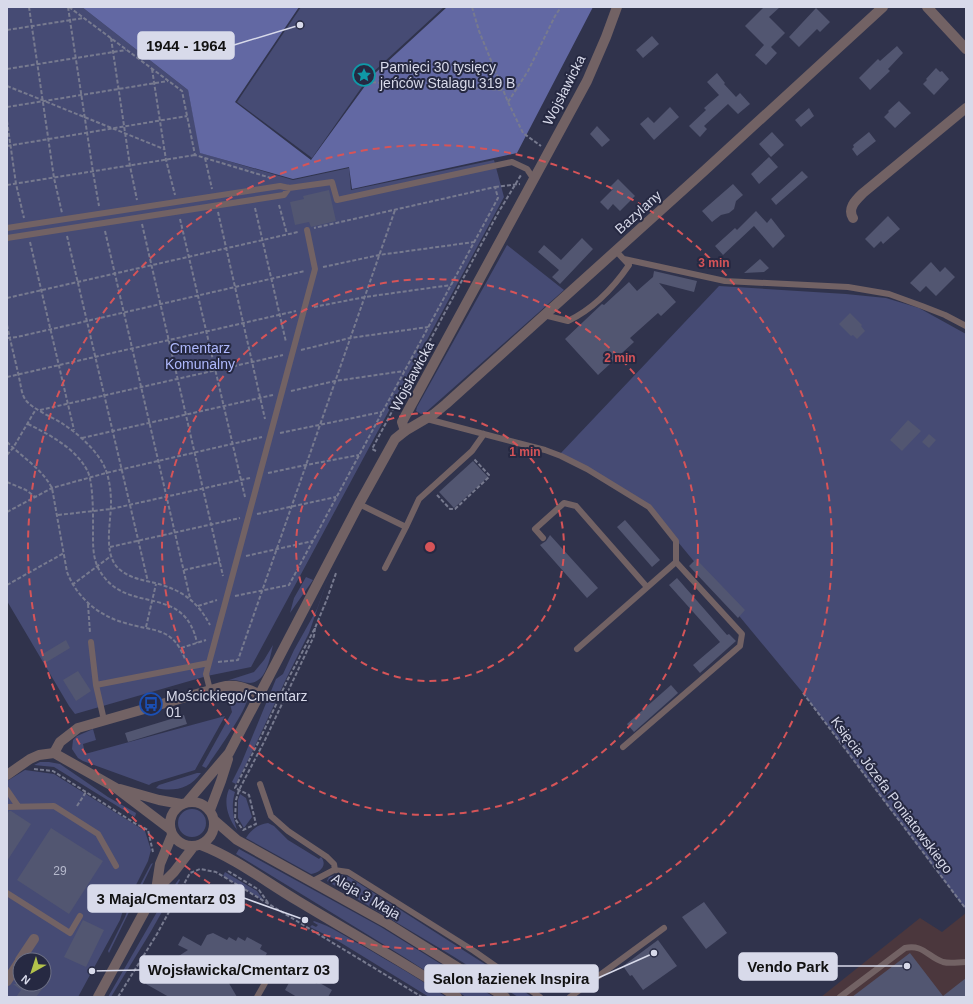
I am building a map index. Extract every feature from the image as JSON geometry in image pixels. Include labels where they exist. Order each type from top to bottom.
[{"type":"street","name":"Wojsławicka","points":[[185,803],[229,753],[261,695],[359,504],[395,439],[405,431],[402,422],[586,80],[606,37],[617,7]]},
{"type":"street","name":"Bazylany","points":[[405,431],[427,419],[441,409],[883,7]]},
{"type":"street","points":[[927,7],[966,49]]},
{"type":"street","points":[[853,218],[851,208],[855,201],[966,108]]},
{"type":"street","points":[[54,753],[60,742],[74,731],[82,727],[210,690],[232,685],[261,695]]},
{"type":"street","points":[[7,775],[30,759],[40,755],[54,753],[116,788],[171,832],[178,841],[186,846],[198,845],[216,851],[299,902],[364,939],[457,997]]},
{"type":"street","name":"Wojsławicka","points":[[212,815],[229,753]]},
{"type":"street","points":[[98,997],[156,890],[198,845],[207,840],[212,834],[214,827],[212,815],[204,804],[196,802],[185,803],[166,801],[116,788]]},
{"type":"street","points":[[156,890],[160,864],[171,832],[171,814],[176,808],[185,803]]},
{"type":"street","name":"Aleja 3 Maja","points":[[212,815],[237,840],[388,924],[458,966],[505,997]]},
{"type":"street","points":[[25,952],[34,939]]},
{"type":"lane","points":[[7,228],[280,186],[289,188],[332,182],[337,200],[512,162],[527,169],[532,180]]},
{"type":"lane","points":[[7,238],[284,195],[289,188]]},
{"type":"lane","points":[[210,690],[206,674],[282,393],[291,353],[315,269],[307,230]]},
{"type":"lane","points":[[544,315],[568,321],[582,315],[617,282],[629,264],[616,251]]},
{"type":"lane","points":[[624,259],[725,281],[848,287],[889,294],[946,315],[966,326]]},
{"type":"lane","points":[[427,419],[545,450],[562,456],[588,469],[649,507],[676,541],[676,562],[742,634],[740,646],[623,747]]},
{"type":"lane","points":[[385,568],[419,499],[476,447],[484,434]]},
{"type":"lane","points":[[543,538],[535,529],[564,503],[576,506],[647,587]]},
{"type":"lane","points":[[359,504],[406,527]]},
{"type":"lane","points":[[578,649],[676,562]]},
{"type":"lane","points":[[91,642],[96,684],[104,720]]},
{"type":"lane","points":[[96,684],[209,663]]},
{"type":"lane","points":[[260,784],[271,816],[288,831],[327,857],[334,864],[335,870]]},
{"type":"lane","points":[[7,790],[18,806]]},
{"type":"lane","points":[[7,806],[54,806],[98,834],[116,866]]},
{"type":"lane","points":[[313,881],[329,871],[335,870],[348,872],[358,877],[480,955],[540,997]]},
{"type":"lane","points":[[7,893],[70,933],[80,916]]},
{"type":"lane","points":[[570,997],[664,928]]},
{"type":"lane","points":[[840,997],[905,948],[912,946],[918,947],[942,962],[966,962]]},
{"type":"lane","points":[[257,997],[265,983]]},
{"type":"path","points":[[29,7],[54,178],[64,220]]},
{"type":"path","points":[[69,7],[182,91],[195,156]]},
{"type":"path","points":[[69,7],[84,117],[101,214]]},
{"type":"path","points":[[472,7],[478,30],[508,102],[524,133],[539,145],[549,150]]},
{"type":"path","points":[[508,102],[528,71],[555,16],[561,7]]},
{"type":"path","points":[[7,30],[84,18]]},
{"type":"path","points":[[111,38],[130,166],[138,208]]},
{"type":"path","points":[[7,69],[126,50]]},
{"type":"path","points":[[152,68],[164,149],[176,202]]},
{"type":"path","points":[[7,107],[169,81]]},
{"type":"path","points":[[366,82],[503,90]]},
{"type":"path","points":[[7,86],[164,149]]},
{"type":"path","points":[[7,146],[187,116]]},
{"type":"path","points":[[7,121],[16,184],[26,226]]},
{"type":"path","points":[[539,145],[543,139]]},
{"type":"path","points":[[7,185],[195,156],[277,180]]},
{"type":"path","points":[[205,158],[214,196]]},
{"type":"path","points":[[379,452],[372,449],[498,213],[515,185],[527,169]]},
{"type":"path","points":[[7,298],[532,180]]},
{"type":"path","points":[[198,606],[226,597],[289,585],[498,198],[496,187]]},
{"type":"path","points":[[276,196],[287,234]]},
{"type":"path","points":[[253,200],[280,315],[291,353]]},
{"type":"path","points":[[216,205],[260,398],[270,435]]},
{"type":"path","points":[[209,663],[238,660],[395,210]]},
{"type":"path","points":[[179,211],[249,516]]},
{"type":"path","points":[[140,217],[212,524],[226,597]]},
{"type":"path","points":[[103,223],[190,598]]},
{"type":"path","points":[[66,228],[148,582]]},
{"type":"path","points":[[28,234],[74,432]]},
{"type":"path","points":[[8,338],[50,330],[315,269],[379,256],[474,242]]},
{"type":"path","points":[[7,377],[304,309],[364,297],[451,285]]},
{"type":"path","points":[[7,325],[8,338],[24,399],[37,409],[63,423],[82,439],[102,462],[109,487],[111,509],[109,535],[110,556],[117,567],[127,576],[180,592],[190,598],[205,615],[216,637],[181,648]]},
{"type":"path","points":[[40,410],[291,353],[350,338],[428,327]]},
{"type":"path","points":[[82,439],[335,380],[404,372]]},
{"type":"path","points":[[7,455],[14,448],[37,409]]},
{"type":"path","points":[[7,512],[52,488],[90,477],[270,435],[382,412]]},
{"type":"path","points":[[28,424],[54,437],[66,446],[87,470],[90,477],[93,511],[93,550],[95,563],[104,578],[118,590],[133,596],[172,606],[191,624],[197,643]]},
{"type":"path","points":[[7,442],[48,479],[52,488],[58,515],[67,572],[72,585],[88,603],[103,615],[125,624],[159,630],[166,634],[181,648],[189,667]]},
{"type":"path","points":[[435,493],[450,509],[455,509],[490,477],[469,454]]},
{"type":"path","points":[[58,515],[111,509],[260,475],[359,455]]},
{"type":"path","points":[[7,482],[26,490],[35,497]]},
{"type":"path","points":[[110,547],[336,497]]},
{"type":"path","points":[[238,558],[313,541]]},
{"type":"path","points":[[7,585],[64,553]]},
{"type":"path","points":[[72,585],[110,556]]},
{"type":"path","points":[[184,570],[220,562]]},
{"type":"path","points":[[315,628],[314,636],[265,740],[239,790],[236,800],[235,819],[243,830],[256,824],[249,795],[239,790],[235,788],[287,681],[315,628],[338,568]]},
{"type":"path","points":[[146,628],[156,584]]},
{"type":"path","points":[[88,603],[91,642]]},
{"type":"path","name":"Księcia Józefa Poniatowskiego","points":[[803,693],[966,909]]},
{"type":"path","points":[[77,806],[86,792]]},
{"type":"path","points":[[118,997],[156,934],[190,873],[195,870],[205,869],[216,872],[422,997]]},
{"type":"path","points":[[227,870],[259,890],[270,906]]},
{"type":"shaded area","points":[[82,7],[299,7],[235,102],[311,160],[373,75],[447,7],[593,7],[517,153],[352,189],[349,167],[293,179],[200,153],[188,90]]},
{"type":"shaded area","points":[[966,913],[966,997],[821,997],[920,918],[942,932]]},
{"type":"green space","name":"Cmentarz Komunalny","points":[[7,7],[82,7],[188,90],[201,153],[293,180],[349,168],[351,190],[494,160],[504,197],[251,667],[207,676],[75,714],[7,601]]},
{"type":"green space","points":[[301,7],[444,7],[371,74],[312,158],[237,102]]},
{"type":"green space","points":[[507,245],[564,290],[425,413],[421,414],[416,411],[417,407]]},
{"type":"green space","points":[[719,286],[886,298],[919,308],[966,334],[966,910],[803,693],[649,507],[560,454]]},
{"type":"green space","points":[[331,569],[309,633],[236,784],[232,782],[241,764],[276,679],[283,674],[294,650],[317,609]]},
{"type":"green space","points":[[306,577],[313,580],[290,613],[294,598]]},
{"type":"green space","points":[[273,645],[267,668],[264,674],[256,682],[247,683],[236,680],[226,681],[254,672],[264,660]]},
{"type":"green space","points":[[227,692],[238,693],[246,696],[246,703],[237,721],[206,768],[202,766],[232,712]]},
{"type":"green space","points":[[225,716],[195,770],[149,785],[83,761],[78,758],[72,749],[73,740],[77,736],[93,729],[96,740],[83,744],[85,754]]},
{"type":"green space","points":[[40,762],[60,764],[108,797],[136,813],[135,817],[54,767],[34,765]]},
{"type":"green space","points":[[25,770],[54,774],[145,831],[151,850],[148,861],[125,904],[120,920],[78,997],[7,997],[7,781]]},
{"type":"green space","points":[[201,773],[192,783],[181,788],[169,790],[156,788],[159,785]]},
{"type":"green space","points":[[229,789],[235,792],[233,811],[237,830],[227,810],[226,800]]},
{"type":"green space","points":[[240,794],[246,798],[252,817],[244,828],[238,818],[238,800]]},
{"type":"green space","points":[[192,809],[202,813],[206,823],[202,833],[192,837],[182,833],[178,823],[182,813]]},
{"type":"green space","points":[[268,823],[274,826],[288,840],[319,859],[321,857],[324,863],[322,868],[311,874],[246,838],[255,828]]},
{"type":"green space","points":[[239,849],[381,927],[494,997],[466,997],[404,957],[236,854]]},
{"type":"green space","points":[[153,863],[109,953],[108,951],[129,906],[151,864]]},
{"type":"green space","points":[[225,872],[257,891],[264,901],[223,876]]},
{"type":"green space","points":[[338,874],[349,877],[488,966],[532,997],[518,997],[327,881],[329,877]]},
{"type":"green space","points":[[179,879],[180,880],[150,933],[111,997],[108,997],[165,898]]},
{"type":"green space","points":[[314,921],[338,932],[404,970],[446,997],[429,997],[338,941],[310,927],[312,925],[316,927],[318,925],[313,922]]},
{"type":"building","points":[[764,7],[780,7],[769,17],[785,33],[771,47],[777,53],[766,65],[755,55],[764,45],[745,26]]},
{"type":"building","points":[[816,8],[830,22],[820,32],[817,29],[799,47],[789,37]]},
{"type":"building","points":[[652,36],[659,44],[643,58],[636,50]]},
{"type":"building","points":[[897,46],[903,53],[888,69],[890,71],[870,90],[859,78],[878,59],[880,61]]},
{"type":"building","points":[[936,68],[940,72],[942,71],[949,79],[934,95],[923,84]]},
{"type":"building","points":[[717,73],[725,83],[724,84],[736,97],[740,93],[750,104],[738,114],[728,104],[704,126],[707,129],[700,137],[689,126],[706,110],[704,108],[719,95],[707,82]]},
{"type":"building","points":[[899,101],[911,113],[895,128],[884,117]]},
{"type":"building","points":[[670,107],[679,117],[654,140],[640,124],[648,117],[654,123]]},
{"type":"building","points":[[809,108],[814,116],[801,127],[795,120]]},
{"type":"building","points":[[597,126],[610,140],[602,147],[590,134]]},
{"type":"building","points":[[772,132],[784,145],[771,157],[759,144]]},
{"type":"building","points":[[869,132],[876,141],[857,156],[852,149],[854,147],[853,145]]},
{"type":"building","points":[[769,157],[778,167],[759,184],[751,174]]},
{"type":"building","points":[[802,171],[808,177],[776,205],[771,199]]},
{"type":"building","points":[[618,179],[635,196],[620,211],[613,204],[608,210],[600,202],[613,189],[610,187]]},
{"type":"building","points":[[733,184],[743,195],[736,201],[734,209],[729,213],[721,215],[712,222],[702,211]]},
{"type":"building","points":[[329,190],[336,221],[311,227],[309,222],[295,225],[290,202],[304,199],[303,196]]},
{"type":"building","points":[[756,211],[767,223],[771,218],[785,236],[773,248],[754,226],[723,255],[715,246],[735,228],[737,230]]},
{"type":"building","points":[[888,216],[900,229],[883,244],[881,241],[874,248],[865,239]]},
{"type":"building","points":[[582,238],[593,249],[560,284],[552,277],[559,270],[538,252],[544,245],[561,260]]},
{"type":"building","points":[[760,259],[769,268],[764,272],[744,273]]},
{"type":"building","points":[[931,262],[940,272],[945,267],[955,277],[936,296],[926,286],[920,292],[910,283]]},
{"type":"building","points":[[654,271],[697,281],[694,292],[659,283],[676,302],[661,316],[658,313],[630,338],[634,342],[598,375],[565,339],[602,304],[604,305],[629,282],[637,291],[653,277]]},
{"type":"building","points":[[850,313],[862,325],[861,326],[865,331],[857,339],[853,335],[851,336],[839,324]]},
{"type":"building","points":[[908,420],[921,431],[902,451],[890,440]]},
{"type":"building","points":[[929,434],[936,440],[929,448],[922,442]]},
{"type":"building","points":[[473,461],[488,477],[454,508],[439,492]]},
{"type":"building","points":[[625,520],[660,560],[652,567],[617,527]]},
{"type":"building","points":[[550,535],[598,588],[587,598],[540,545],[546,541]]},
{"type":"building","points":[[696,559],[745,610],[738,618],[689,566]]},
{"type":"building","points":[[677,578],[727,635],[729,634],[736,641],[700,673],[693,665],[720,642],[669,585]]},
{"type":"building","points":[[66,640],[70,648],[45,663],[41,655]]},
{"type":"building","points":[[78,671],[91,691],[76,701],[63,680]]},
{"type":"building","points":[[671,685],[678,693],[634,732],[627,724]]},
{"type":"building","points":[[184,715],[187,724],[128,742],[125,733]]},
{"type":"building","points":[[9,811],[31,824],[7,861],[7,815]]},
{"type":"building","points":[[51,828],[103,861],[69,914],[17,880]]},
{"type":"building","points":[[704,902],[727,933],[706,949],[682,917]]},
{"type":"building","points":[[83,920],[104,930],[86,967],[64,957]]},
{"type":"building","points":[[213,933],[227,940],[229,937],[236,941],[238,937],[245,941],[247,937],[262,945],[260,949],[267,953],[258,970],[232,956],[223,973],[237,997],[169,997],[146,984],[152,973],[155,975],[173,965],[171,961],[188,950],[178,945],[183,936],[201,946],[207,935]]},
{"type":"building","points":[[658,940],[677,966],[643,990],[623,966]]},
{"type":"building","points":[[910,953],[943,996],[966,978],[966,997],[852,997]]},
{"type":"building","points":[[295,972],[332,990],[328,997],[297,997],[285,990]]},
{"type":"building","points":[[20,992],[40,992],[36,997],[16,997]]},
{"type":"place","name":"1944 - 1964","points":[[300,25]]},
{"type":"place","name":"Pamięci 30 tysięcy jeńców Stalagu 319 B","points":[[364,75]]},
{"type":"place","name":"Mościckiego/Cmentarz 01","points":[[151,704]]},
{"type":"place","name":"3 Maja/Cmentarz 03","points":[[305,920]]},
{"type":"place","name":"Salon łazienek Inspira","points":[[654,953]]},
{"type":"place","name":"Vendo Park","points":[[907,966]]},
{"type":"place","name":"Wojsławicka/Cmentarz 03","points":[[92,971]]}]
